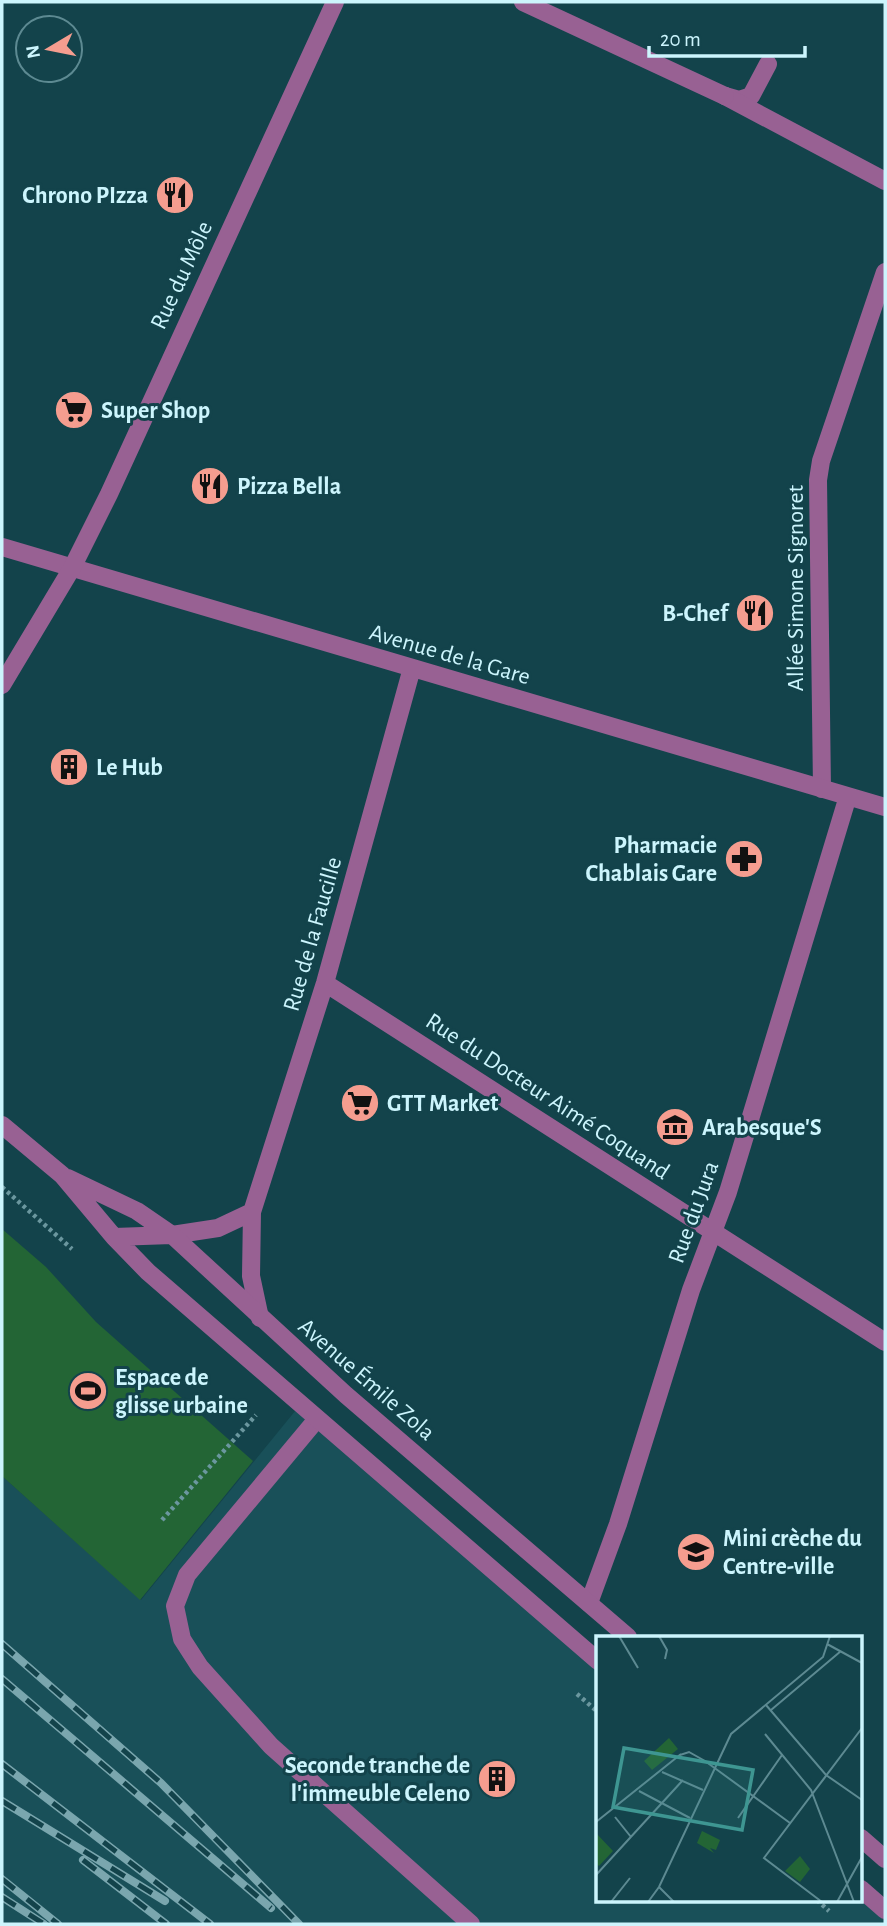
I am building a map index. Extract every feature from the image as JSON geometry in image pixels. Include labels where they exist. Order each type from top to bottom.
[{"type":"street","name":"Rue du Môle","points":[[2,685],[72,568],[109,494],[335,2]]},
{"type":"street","points":[[523,2],[725,96],[885,181]]},
{"type":"street","points":[[725,96],[739,100],[751,96],[768,64]]},
{"type":"street","name":"Allée Simone Signoret","points":[[822,789],[818,480],[821,461],[885,272]]},
{"type":"street","name":"Avenue de la Gare","points":[[2,547],[885,807]]},
{"type":"street","name":"Rue de la Faucille","points":[[260,1318],[251,1276],[252,1212],[325,983],[412,668]]},
{"type":"street","name":"Rue du Jura","points":[[589,1603],[618,1524],[691,1290],[729,1192],[848,796]]},
{"type":"street","name":"Rue du Docteur Aimé Coquand","points":[[325,983],[885,1342]]},
{"type":"street","name":"Avenue Émile Zola","points":[[2,1125],[62,1175],[114,1237],[148,1272],[596,1659]]},
{"type":"street","name":"Avenue Émile Zola","points":[[62,1175],[137,1210],[172,1235],[260,1318],[627,1636]]},
{"type":"street","points":[[114,1237],[172,1235],[218,1228],[252,1212]]},
{"type":"street","points":[[317,1419],[187,1575],[175,1606],[182,1639],[200,1667],[271,1746],[471,1924]]},
{"type":"street","points":[[862,1839],[885,1859]]},
{"type":"street","points":[[862,1890],[885,1910]]},
{"type":"path","points":[[162,1520],[256,1415]]},
{"type":"shaded area","points":[[300,1405],[596,1660],[596,1902],[862,1900],[885,1910],[885,1924],[2,1924],[2,1476],[141,1600]]},
{"type":"green space","name":"Espace de glisse urbaine","points":[[2,1229],[46,1267],[96,1322],[253,1461],[140,1600],[2,1476]]},
{"type":"railway","points":[[2,1644],[161,1783],[299,1924]]},
{"type":"railway","points":[[2,1679],[271,1908]]},
{"type":"railway","points":[[2,1764],[210,1924]]},
{"type":"railway","points":[[2,1801],[165,1901]]},
{"type":"railway","points":[[83,1860],[166,1924]]},
{"type":"railway","points":[[2,1879],[58,1924]]},
{"type":"railway","points":[[2,1897],[44,1924]]},
{"type":"place","name":"Chrono PIzza","points":[[175,195]]},
{"type":"place","name":"Super Shop","points":[[74,410]]},
{"type":"place","name":"Pizza Bella","points":[[210,486]]},
{"type":"place","name":"B-Chef","points":[[755,613]]},
{"type":"place","name":"Le Hub","points":[[69,767]]},
{"type":"place","name":"Pharmacie Chablais Gare","points":[[744,859]]},
{"type":"place","name":"GTT Market","points":[[360,1103]]},
{"type":"place","name":"Arabesque'S","points":[[675,1127]]},
{"type":"place","name":"Espace de glisse urbaine","points":[[88,1391]]},
{"type":"place","name":"Mini crèche du Centre-ville","points":[[696,1552]]},
{"type":"place","name":"Seconde tranche de l'immeuble Celeno","points":[[497,1779]]}]
